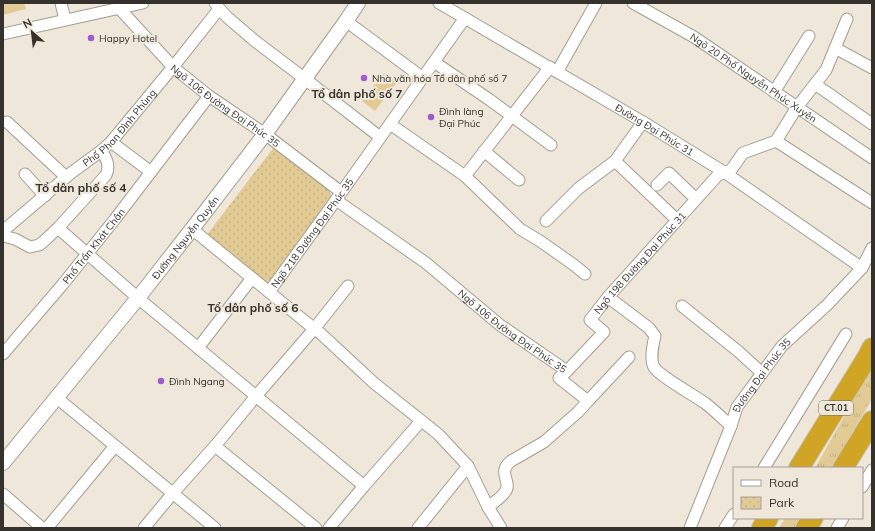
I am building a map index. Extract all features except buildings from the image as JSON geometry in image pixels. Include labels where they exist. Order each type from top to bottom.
[{"type":"highway","name":"CT.01","points":[[800,467],[872,348]]},
{"type":"highway","points":[[844,467],[872,421]]},
{"type":"highway","points":[[762,528],[767,519]]},
{"type":"highway","points":[[806,528],[812,519]]},
{"type":"street","points":[[61,3],[65,20]]},
{"type":"street","points":[[3,34],[143,3]]},
{"type":"street","name":"Đường Nguyễn Quyền","points":[[3,463],[138,298],[192,229],[265,134],[358,3]]},
{"type":"street","name":"Đường Đại Phúc 31","points":[[439,3],[643,122],[724,172],[862,268]]},
{"type":"street","points":[[465,176],[512,116],[554,70],[596,3]]},
{"type":"street","name":"Ngõ 20 Phố Nguyễn Phúc Xuyên","points":[[633,3],[694,38],[872,158]]},
{"type":"street","points":[[217,6],[255,41],[380,137]]},
{"type":"street","name":"Phố Phan Đình Phùng","points":[[3,231],[66,177],[111,142],[173,67],[217,6]]},
{"type":"street","name":"Ngõ 106 Đường Đại Phúc 35","points":[[119,8],[173,67],[209,96],[265,134],[338,196],[426,263],[500,325],[567,371],[560,378],[588,402]]},
{"type":"street","name":"Ngõ 218 Đường Đại Phúc 35","points":[[465,18],[269,292],[319,332],[374,383],[438,434],[468,466],[488,507],[501,528]]},
{"type":"street","points":[[847,19],[826,70],[797,107],[776,142],[872,203]]},
{"type":"street","points":[[346,21],[423,78]]},
{"type":"street","points":[[774,92],[810,36]]},
{"type":"street","points":[[835,48],[872,68]]},
{"type":"street","points":[[434,62],[551,145]]},
{"type":"street","points":[[815,84],[872,124]]},
{"type":"street","name":"Phố Trần Khát Chân","points":[[3,354],[87,253],[209,96]]},
{"type":"street","points":[[7,122],[66,177]]},
{"type":"street","points":[[546,221],[579,188],[615,161],[643,122]]},
{"type":"street","points":[[390,124],[465,176],[520,229],[585,274]]},
{"type":"street","points":[[111,142],[151,172]]},
{"type":"street","name":"Ngõ 198 Đường Đại Phúc 31","points":[[567,371],[604,332],[590,320],[608,297],[696,199],[718,175],[731,170],[743,153],[776,142]]},
{"type":"street","points":[[3,236],[15,239],[30,247],[43,242],[58,228],[106,175],[108,164],[104,154],[101,151]]},
{"type":"street","points":[[484,151],[519,180]]},
{"type":"street","points":[[615,161],[677,220]]},
{"type":"street","points":[[657,185],[669,173],[696,199]]},
{"type":"street","points":[[25,174],[45,196]]},
{"type":"street","points":[[58,228],[138,298],[364,486]]},
{"type":"street","points":[[192,229],[269,292]]},
{"type":"street","name":"Đường Đại Phúc 35","points":[[690,528],[731,426],[737,406],[782,346],[828,305],[862,268],[872,248]]},
{"type":"street","points":[[198,348],[252,278]]},
{"type":"street","points":[[144,528],[314,329],[348,286]]},
{"type":"street","points":[[608,297],[649,328],[655,336],[652,364],[654,369],[703,402],[731,426]]},
{"type":"street","points":[[682,306],[739,352],[762,373]]},
{"type":"street","points":[[765,467],[846,334]]},
{"type":"street","points":[[488,507],[506,492],[506,464],[544,442],[588,402],[629,357]]},
{"type":"street","points":[[57,398],[215,528]]},
{"type":"street","points":[[329,528],[421,421]]},
{"type":"street","points":[[47,528],[115,446]]},
{"type":"street","points":[[215,446],[316,528]]},
{"type":"street","points":[[418,528],[468,466]]},
{"type":"street","points":[[863,485],[872,470]]},
{"type":"street","points":[[3,494],[42,528]]},
{"type":"street","points":[[725,528],[733,516]]},
{"type":"street","points":[[837,528],[842,519]]},
{"type":"green space","points":[[3,3],[24,3],[26,9],[3,15]]},
{"type":"green space","points":[[384,73],[397,82],[375,111],[362,101]]},
{"type":"green space","points":[[274,147],[329,190],[331,196],[329,202],[266,283],[206,236]]},
{"type":"green space","points":[[872,367],[872,399],[833,467],[816,467]]},
{"type":"green space","points":[[784,519],[799,519],[794,528],[779,528]]},
{"type":"place","name":"Happy Hotel","points":[[91,38]]},
{"type":"place","name":"Nhà văn hóa Tổ dân phố số 7","points":[[364,78]]},
{"type":"place","name":"Đình làng Đại Phúc","points":[[431,117]]},
{"type":"place","name":"Đình Ngang","points":[[161,381]]},
{"type":"district","name":"Tổ dân phố số 7","points":[[357,94]]},
{"type":"district","name":"Tổ dân phố số 4","points":[[81,188]]},
{"type":"district","name":"Tổ dân phố số 6","points":[[253,308]]}]
